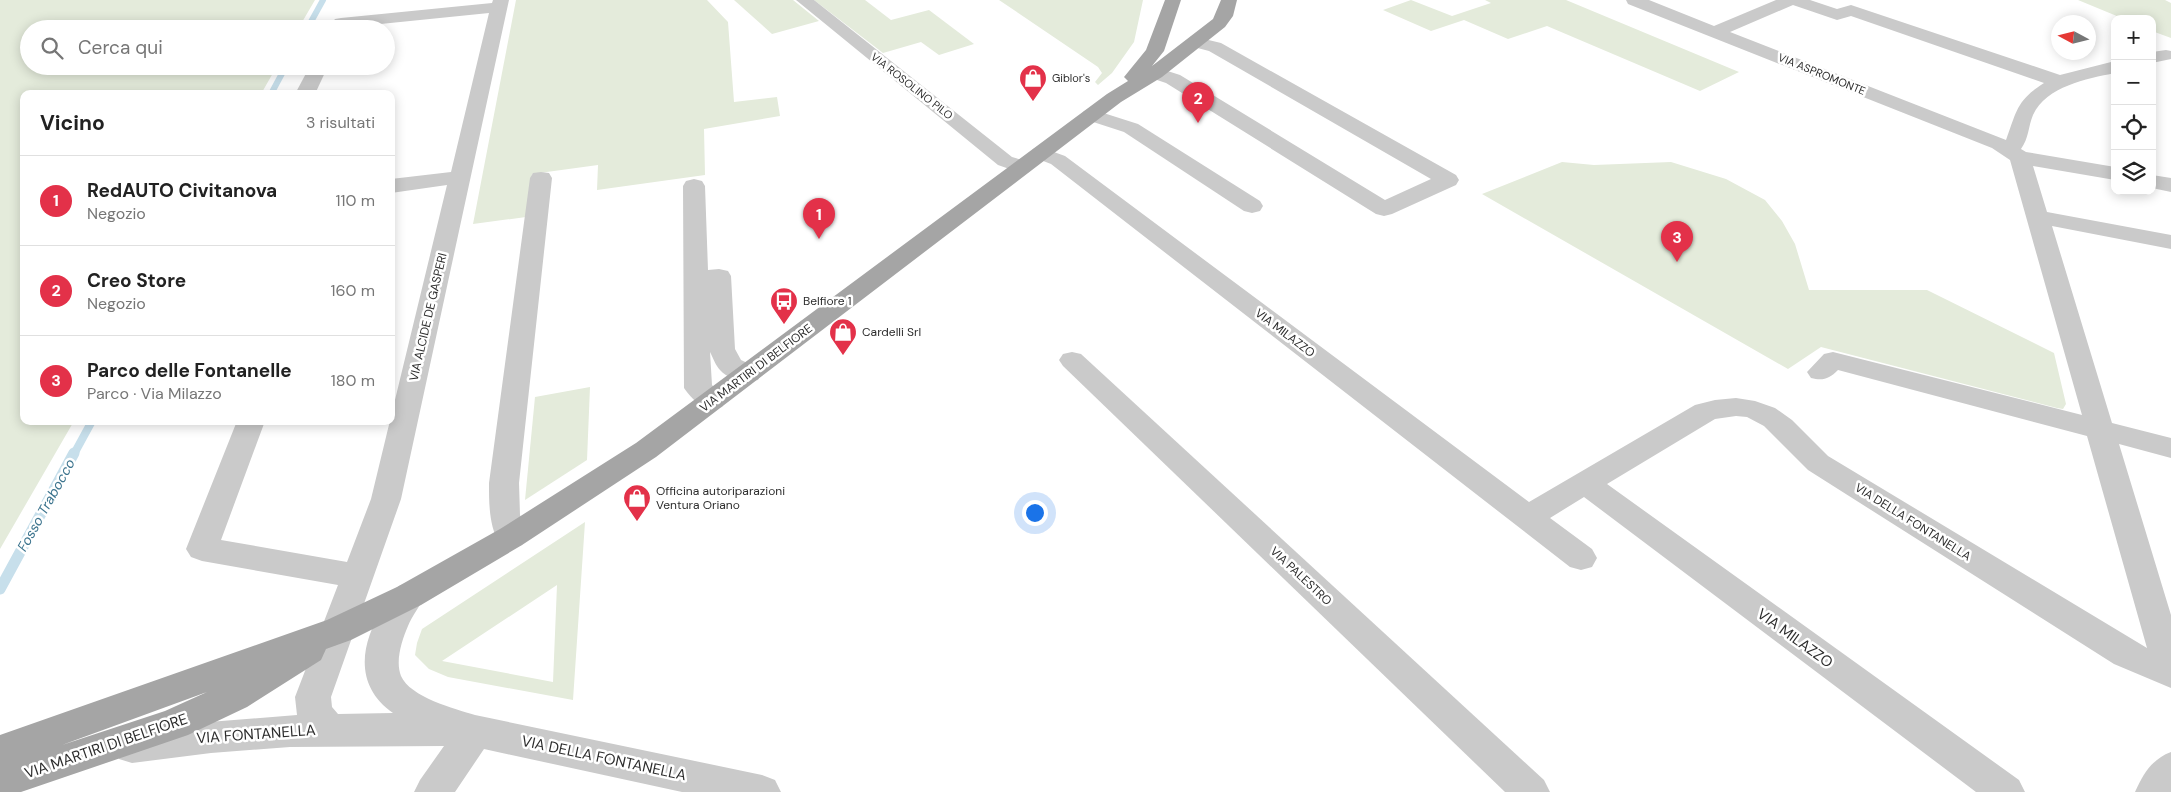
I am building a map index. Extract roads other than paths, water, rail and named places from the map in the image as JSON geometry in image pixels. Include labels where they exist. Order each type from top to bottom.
[{"type":"main road","name":"VIA MARTIRI DI BELFIORE","points":[[1114,98],[1155,51],[1173,0]]},
{"type":"main road","name":"VIA MARTIRI DI BELFIORE","points":[[0,751],[339,630],[409,596],[511,537],[646,450],[1091,114],[1155,73],[1219,23],[1224,16],[1229,0]]},
{"type":"main road","name":"VIA MARTIRI DI BELFIORE","points":[[0,782],[175,724],[234,696],[289,664],[339,630]]},
{"type":"street","name":"VIA ROSOLINO PILO","points":[[804,0],[1005,161],[1031,160]]},
{"type":"street","name":"VIA ASPROMONTE","points":[[1634,0],[2015,153],[2111,173]]},
{"type":"street","points":[[1714,32],[1793,0],[1837,15],[1851,10],[2061,82]]},
{"type":"street","points":[[342,20],[500,3]]},
{"type":"street","name":"VIA ALCIDE DE GASPERI","points":[[339,630],[386,499],[500,3]]},
{"type":"street","points":[[1155,73],[1173,79],[1384,209],[1448,180],[1215,47],[1196,42]]},
{"type":"street","points":[[2015,153],[2022,120],[2030,105],[2038,96],[2061,82],[2111,67]]},
{"type":"street","points":[[307,90],[314,75]]},
{"type":"street","points":[[1091,114],[1131,128],[1252,206]]},
{"type":"street","name":"VIA DELLA FONTANELLA","points":[[2015,153],[2039,217],[2171,673]]},
{"type":"street","name":"VIA MILAZZO","points":[[1031,160],[1058,160],[1581,558]]},
{"type":"street","points":[[395,185],[460,177]]},
{"type":"street","points":[[511,537],[505,515],[504,483],[541,178]]},
{"type":"street","points":[[2156,182],[2171,184]]},
{"type":"street","points":[[694,186],[698,388],[712,401]]},
{"type":"street","points":[[2039,217],[2171,242]]},
{"type":"street","points":[[696,279],[719,276],[722,349],[730,365],[748,374]]},
{"type":"street","name":"VIA PALESTRO","points":[[1072,360],[1531,792]]},
{"type":"street","points":[[1820,372],[1833,360],[2171,448]]},
{"type":"street","name":"VIA DELLA FONTANELLA","points":[[1585,483],[1705,412],[1731,405],[1758,411],[1782,427],[1805,454],[1818,463],[2126,654],[2171,673]]},
{"type":"street","points":[[249,425],[202,549],[358,576]]},
{"type":"street","points":[[1527,517],[1585,483]]},
{"type":"street","name":"VIA MILAZZO","points":[[1585,483],[2006,792]]},
{"type":"street","points":[[409,596],[392,623],[384,643],[381,658],[384,681],[396,696],[424,715],[475,731],[433,792]]},
{"type":"street","name":"VIA FONTANELLA","points":[[331,730],[314,714],[313,697],[318,678],[339,630]]},
{"type":"street","name":"VIA FONTANELLA","points":[[92,753],[203,737],[331,730],[475,731]]},
{"type":"street","name":"VIA DELLA FONTANELLA","points":[[475,731],[762,792]]},
{"type":"street","points":[[2154,792],[2171,769]]},
{"type":"waterway","name":"Fosso Trabocco","points":[[312,20],[323,0]]},
{"type":"waterway","name":"Fosso Trabocco","points":[[273,90],[281,75]]},
{"type":"waterway","name":"Fosso Trabocco","points":[[74,454],[90,425]]},
{"type":"waterway","name":"Fosso Trabocco","points":[[0,589],[74,453]]},
{"type":"place","name":"Giblor's","points":[[1033,102]]},
{"type":"place","name":"Creo Store","points":[[1198,123]]},
{"type":"place","name":"RedAUTO Civitanova","points":[[819,239]]},
{"type":"place","name":"Parco delle Fontanelle","points":[[1677,262]]},
{"type":"place","name":"Belfiore 1","points":[[784,325]]},
{"type":"place","name":"Cardelli Srl","points":[[843,356]]},
{"type":"place","name":"Officina autoriparazioni Ventura Oriano","points":[[637,522]]}]
